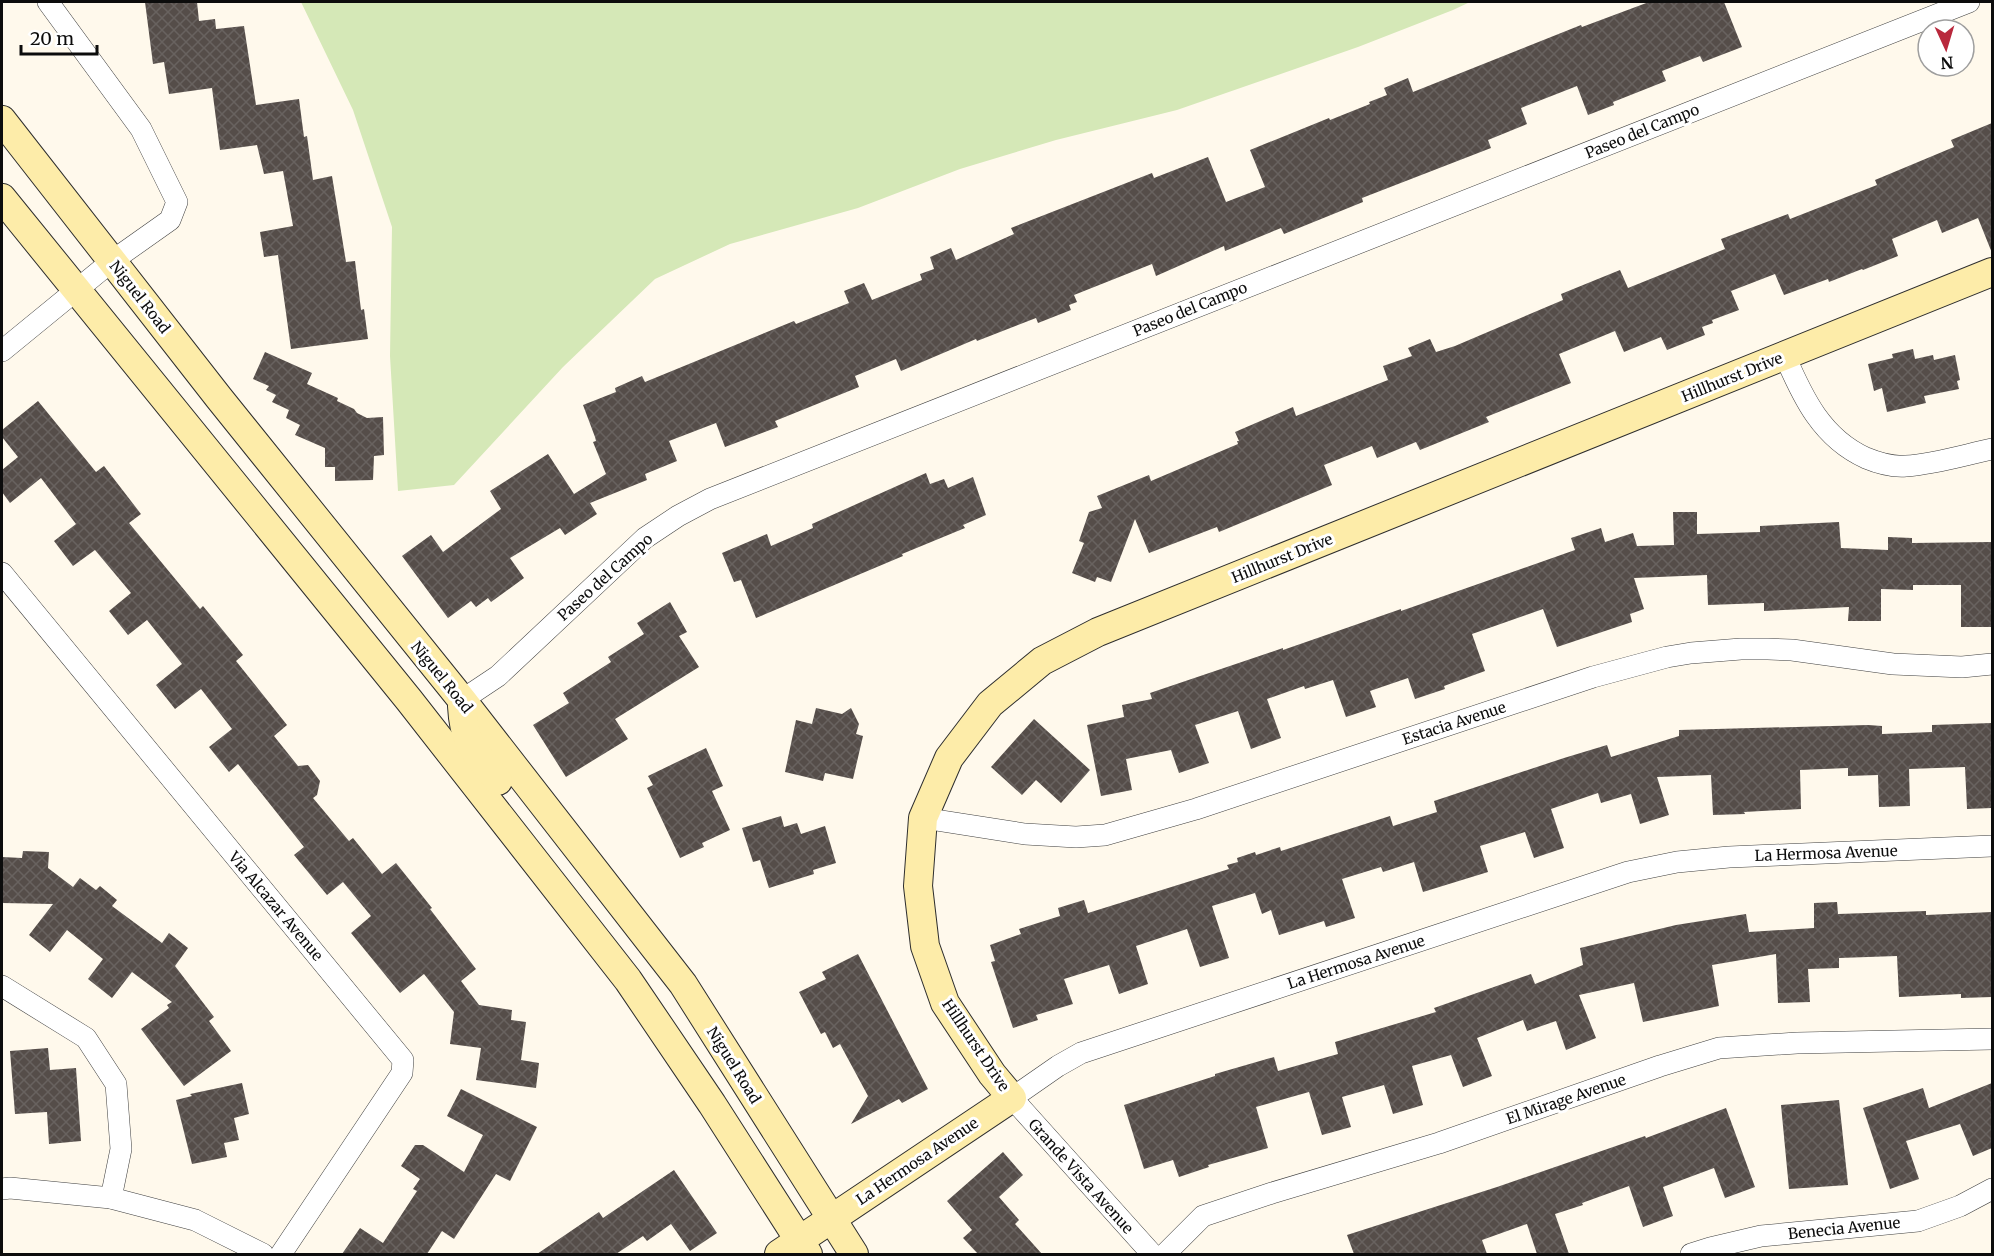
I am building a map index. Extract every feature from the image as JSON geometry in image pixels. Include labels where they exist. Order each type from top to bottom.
[{"type":"main road","name":"Niguel Road","points":[[2,120],[219,398],[462,700],[683,984],[854,1254]]},
{"type":"main road","points":[[2,198],[529,851],[628,980],[712,1104],[796,1250]]},
{"type":"main road","name":"Hillhurst Drive","points":[[1012,1098],[992,1074],[945,1003],[925,946],[918,886],[923,818],[949,758],[990,704],[1042,661],[1098,632],[1992,272]]},
{"type":"main road","points":[[316,586],[333,589],[349,598],[432,698],[445,704],[462,700],[463,728],[470,744],[529,823],[533,837],[529,851]]},
{"type":"main road","name":"La Hermosa Avenue","points":[[796,1250],[831,1218],[863,1199],[1012,1098]]},
{"type":"street","points":[[2,351],[112,261],[170,220],[177,202],[141,129],[48,2]]},
{"type":"street","name":"Paseo del Campo","points":[[462,700],[498,676],[645,538],[678,516],[710,499],[1969,2]]},
{"type":"street","points":[[1785,356],[1802,395],[1815,417],[1852,451],[1878,463],[1905,466],[1992,449]]},
{"type":"street","name":"Via Alcazar Avenue","points":[[2,573],[403,1060],[402,1073],[281,1254]]},
{"type":"street","name":"Estacia Avenue","points":[[923,818],[1025,834],[1076,837],[1105,835],[1175,815],[1593,677],[1667,657],[1691,653],[1768,649],[1893,664],[1962,667],[1992,664]]},
{"type":"street","name":"La Hermosa Avenue","points":[[1012,1098],[1081,1053],[1628,872],[1677,862],[1729,857],[1992,846]]},
{"type":"street","points":[[2,986],[86,1038],[116,1084],[121,1149],[111,1198]]},
{"type":"street","name":"El Mirage Avenue","points":[[1165,1254],[1203,1216],[1439,1143],[1719,1048],[1797,1043],[1992,1039]]},
{"type":"street","name":"Grande Vista Avenue","points":[[1012,1098],[1152,1254]]},
{"type":"street","points":[[2,1189],[111,1198],[195,1220],[263,1254]]},
{"type":"street","name":"Benecia Avenue","points":[[1691,1254],[1761,1236],[1918,1221],[1960,1206],[1992,1189]]},
{"type":"green space","points":[[301,2],[1470,2],[1358,47],[1177,110],[1056,140],[960,169],[858,208],[730,244],[655,279],[563,367],[454,485],[398,491],[390,356],[392,227],[353,110]]},
{"type":"building","points":[[145,2],[197,2],[199,21],[215,19],[216,29],[244,26],[256,105],[299,99],[313,180],[332,176],[346,262],[355,261],[361,310],[364,309],[368,339],[291,349],[278,255],[264,257],[260,232],[293,226],[283,171],[264,174],[257,145],[220,150],[212,88],[169,94],[164,62],[153,64]]},
{"type":"building","points":[[1649,2],[1724,2],[1742,47],[1703,62],[1700,56],[1662,71],[1666,81],[1613,102],[1614,105],[1588,115],[1577,86],[1521,108],[1527,124],[1488,140],[1491,148],[1362,198],[1363,202],[1284,234],[1281,228],[1225,251],[1224,246],[1156,276],[1152,264],[1074,295],[1077,302],[1069,305],[1071,310],[1038,323],[1036,318],[977,341],[976,339],[901,371],[896,359],[855,376],[859,387],[775,421],[778,427],[725,447],[716,423],[669,441],[677,461],[645,474],[647,480],[590,503],[597,514],[565,535],[560,528],[510,558],[524,578],[491,602],[488,598],[476,607],[471,601],[448,618],[402,556],[431,535],[443,552],[501,509],[490,491],[548,454],[574,494],[606,474],[593,442],[596,441],[595,437],[583,405],[616,392],[615,388],[642,376],[645,382],[794,321],[796,324],[849,303],[844,291],[864,283],[872,300],[922,280],[920,274],[934,269],[930,257],[951,248],[956,260],[1014,234],[1011,228],[1152,173],[1154,178],[1208,157],[1226,202],[1265,187],[1250,150],[1370,104],[1369,102],[1387,95],[1384,88],[1408,78],[1413,92],[1581,25],[1582,27]]},
{"type":"building","points":[[1992,123],[1992,253],[1978,218],[1942,233],[1937,220],[1892,239],[1898,256],[1829,282],[1828,279],[1784,295],[1775,274],[1731,291],[1739,310],[1712,320],[1713,323],[1702,327],[1705,335],[1667,350],[1661,337],[1624,352],[1615,331],[1559,354],[1571,383],[1486,417],[1489,422],[1420,450],[1416,442],[1377,458],[1372,446],[1324,465],[1332,485],[1219,532],[1217,527],[1149,553],[1135,519],[1111,582],[1097,577],[1095,582],[1072,573],[1084,543],[1079,541],[1089,512],[1102,508],[1097,496],[1149,475],[1151,481],[1238,444],[1235,432],[1293,407],[1296,416],[1388,380],[1383,366],[1412,356],[1408,348],[1430,339],[1436,352],[1455,346],[1563,300],[1561,294],[1620,270],[1628,288],[1725,249],[1721,239],[1788,214],[1790,219],[1877,185],[1875,180],[1954,147],[1951,140]]},
{"type":"building","points":[[1913,349],[1915,359],[1933,355],[1934,360],[1955,355],[1960,380],[1957,381],[1959,389],[1924,396],[1926,403],[1887,412],[1882,388],[1874,391],[1868,364],[1893,358],[1892,354]]},
{"type":"building","points":[[265,352],[312,373],[307,384],[338,398],[337,401],[354,409],[357,413],[367,418],[383,417],[384,455],[374,456],[373,480],[335,481],[335,467],[325,467],[325,448],[295,435],[300,425],[286,418],[289,410],[272,402],[276,395],[266,390],[269,386],[253,379]]},
{"type":"building","points":[[38,401],[96,472],[104,466],[141,514],[129,523],[200,609],[203,606],[243,655],[236,661],[287,725],[274,736],[298,766],[308,765],[320,781],[317,795],[313,798],[349,841],[353,838],[382,874],[396,863],[476,969],[461,981],[479,1005],[512,1010],[511,1020],[526,1022],[521,1060],[539,1063],[536,1088],[476,1080],[481,1048],[450,1044],[454,1012],[424,974],[400,993],[351,933],[371,916],[343,882],[327,895],[294,855],[304,847],[238,764],[229,772],[209,747],[232,729],[201,689],[175,709],[156,685],[182,664],[147,620],[128,635],[109,611],[131,593],[95,550],[73,566],[54,541],[76,524],[41,478],[10,503],[2,492],[2,470],[18,457],[2,437],[2,430]]},
{"type":"building","points":[[926,473],[930,484],[944,479],[948,488],[973,477],[986,515],[963,525],[965,528],[902,554],[903,556],[756,618],[741,580],[734,582],[722,553],[767,534],[771,546],[813,528],[812,524]]},
{"type":"building","points":[[1673,512],[1697,512],[1697,534],[1760,532],[1760,526],[1839,522],[1841,548],[1888,550],[1888,537],[1912,538],[1912,543],[1992,542],[1992,627],[1961,627],[1961,585],[1913,585],[1913,590],[1881,589],[1881,621],[1848,621],[1849,607],[1764,611],[1764,603],[1708,605],[1707,575],[1634,578],[1644,609],[1630,614],[1632,622],[1557,647],[1543,609],[1472,634],[1485,671],[1444,686],[1445,689],[1415,699],[1408,678],[1370,691],[1376,707],[1346,717],[1333,680],[1305,689],[1304,686],[1267,699],[1281,738],[1251,749],[1238,711],[1195,725],[1209,763],[1179,773],[1171,750],[1126,759],[1132,790],[1101,796],[1087,725],[1124,717],[1122,705],[1152,699],[1150,693],[1401,609],[1401,611],[1575,550],[1571,538],[1601,528],[1605,542],[1633,533],[1637,546],[1674,545]]},
{"type":"building","points":[[670,602],[687,632],[679,636],[699,667],[615,719],[628,739],[566,777],[533,725],[569,703],[563,693],[611,662],[608,657],[644,634],[637,623]]},
{"type":"building","points":[[816,708],[842,714],[851,708],[859,724],[856,734],[863,736],[853,779],[825,773],[823,781],[785,772],[796,720],[812,724]]},
{"type":"building","points":[[1034,719],[1090,770],[1061,803],[1036,780],[1022,795],[991,767]]},
{"type":"building","points":[[1992,723],[1992,808],[1967,809],[1965,767],[1909,769],[1910,806],[1879,807],[1878,775],[1848,776],[1848,768],[1800,770],[1801,809],[1744,812],[1745,814],[1713,815],[1711,775],[1657,777],[1669,815],[1640,824],[1631,794],[1601,803],[1598,793],[1551,809],[1564,848],[1534,858],[1525,832],[1480,846],[1488,872],[1423,892],[1414,862],[1383,872],[1381,867],[1342,879],[1355,918],[1326,927],[1324,921],[1279,935],[1271,910],[1262,914],[1255,893],[1212,906],[1229,958],[1200,967],[1187,929],[1136,946],[1148,984],[1119,994],[1109,965],[1064,979],[1073,1004],[1036,1015],[1038,1020],[1013,1028],[991,962],[995,961],[990,945],[1021,934],[1019,929],[1060,916],[1058,908],[1084,900],[1088,913],[1229,869],[1227,865],[1238,862],[1237,858],[1255,852],[1256,855],[1280,847],[1281,851],[1390,816],[1393,826],[1437,812],[1434,801],[1607,745],[1611,757],[1679,736],[1679,730],[1868,725],[1882,726],[1882,734],[1932,732],[1932,725]]},
{"type":"building","points":[[706,748],[723,786],[712,791],[730,830],[702,843],[704,847],[680,858],[647,788],[653,785],[648,776]]},
{"type":"building","points":[[781,816],[784,827],[797,823],[801,834],[825,826],[836,863],[813,870],[814,874],[769,888],[760,860],[753,862],[742,828]]},
{"type":"building","points":[[23,851],[49,852],[48,868],[73,887],[80,878],[96,890],[100,886],[117,900],[112,906],[162,943],[169,933],[188,948],[175,966],[214,1017],[209,1021],[231,1051],[184,1086],[141,1029],[169,1008],[167,1005],[172,1002],[132,972],[112,998],[88,979],[103,959],[67,930],[50,952],[29,935],[53,904],[2,903],[2,857],[22,858]]},
{"type":"building","points":[[1837,902],[1838,914],[1926,911],[1926,915],[1992,912],[1992,997],[1961,998],[1961,994],[1899,997],[1897,956],[1839,958],[1839,968],[1808,969],[1810,1002],[1778,1003],[1776,954],[1712,965],[1719,1006],[1643,1022],[1634,983],[1579,995],[1596,1038],[1566,1050],[1556,1021],[1527,1031],[1523,1020],[1477,1038],[1492,1076],[1463,1087],[1451,1055],[1412,1066],[1423,1105],[1393,1114],[1384,1085],[1342,1097],[1351,1127],[1322,1135],[1309,1092],[1256,1107],[1268,1148],[1208,1165],[1209,1167],[1179,1177],[1173,1160],[1144,1169],[1124,1105],[1274,1057],[1278,1071],[1338,1054],[1335,1042],[1436,1012],[1434,1008],[1531,974],[1535,984],[1583,965],[1580,948],[1676,925],[1746,914],[1749,932],[1814,928],[1814,903]]},
{"type":"building","points":[[858,954],[928,1089],[902,1103],[899,1099],[851,1124],[868,1096],[840,1044],[833,1048],[825,1032],[821,1034],[799,992],[826,979],[822,972]]},
{"type":"building","points":[[48,1048],[50,1070],[76,1068],[81,1141],[49,1144],[47,1112],[15,1114],[10,1051]]},
{"type":"building","points":[[242,1083],[249,1114],[234,1118],[239,1140],[224,1143],[227,1157],[192,1164],[176,1100],[192,1096],[190,1094]]},
{"type":"building","points":[[1992,1083],[1992,1148],[1973,1156],[1960,1124],[1906,1141],[1919,1179],[1890,1189],[1863,1108],[1923,1088],[1929,1108]]},
{"type":"building","points":[[461,1089],[537,1127],[510,1181],[496,1174],[454,1239],[442,1231],[427,1254],[342,1254],[360,1228],[383,1243],[417,1191],[413,1189],[420,1179],[401,1166],[415,1145],[423,1145],[464,1172],[483,1135],[447,1116]]},
{"type":"building","points":[[1839,1100],[1848,1185],[1789,1189],[1781,1105]]},
{"type":"building","points":[[1726,1108],[1755,1187],[1725,1198],[1714,1168],[1663,1187],[1673,1216],[1643,1227],[1629,1186],[1555,1214],[1569,1254],[1537,1254],[1527,1224],[1482,1240],[1487,1254],[1354,1254],[1347,1235],[1645,1136],[1646,1138]]},
{"type":"building","points":[[1003,1152],[1023,1175],[999,1197],[1019,1220],[1015,1224],[1042,1254],[978,1254],[963,1238],[972,1230],[947,1201]]},
{"type":"building","points":[[674,1170],[717,1233],[690,1251],[671,1224],[647,1241],[643,1236],[616,1254],[537,1254],[599,1212],[603,1218]]}]
